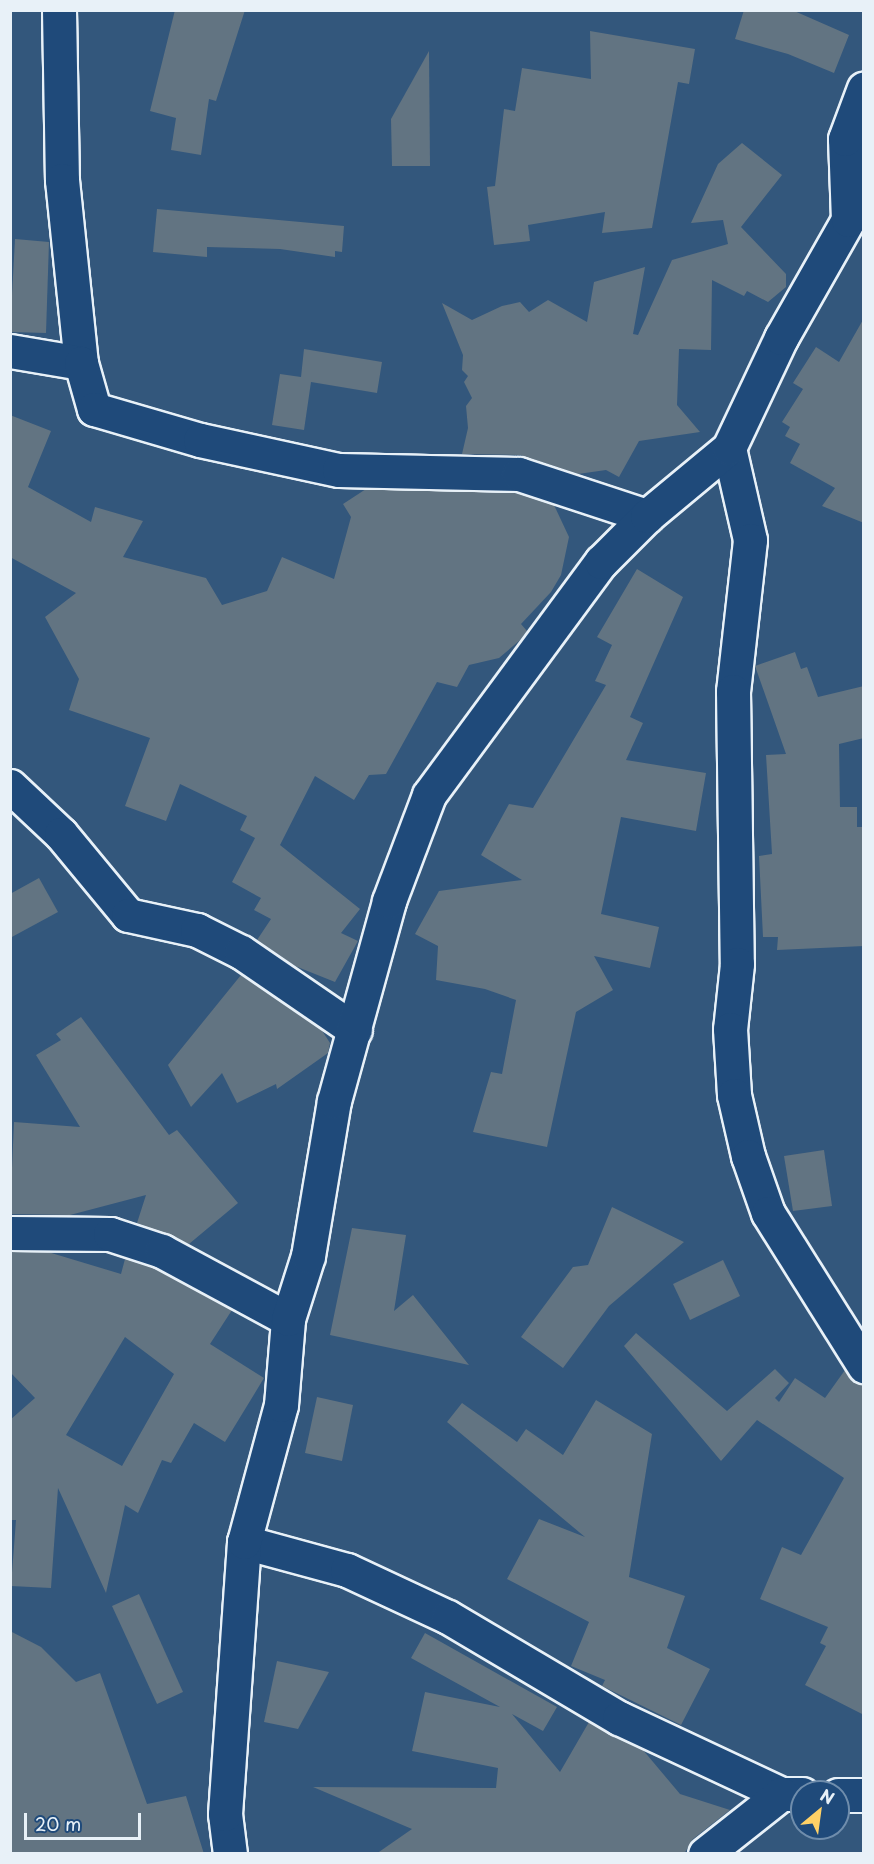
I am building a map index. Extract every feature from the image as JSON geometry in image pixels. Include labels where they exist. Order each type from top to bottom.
[{"type":"street","points":[[59,10],[62,180],[81,363],[94,409],[200,440],[339,470],[519,474],[647,516]]},
{"type":"street","points":[[230,1854],[225,1814],[244,1542],[281,1405],[288,1319],[308,1256],[334,1101],[389,901],[429,795],[601,562],[647,516],[729,448],[782,338],[848,220],[845,139],[864,88]]},
{"type":"street","points":[[10,351],[81,363]]},
{"type":"street","points":[[729,448],[750,540],[733,691],[737,964],[730,1029],[734,1095],[748,1156],[768,1213],[864,1366]]},
{"type":"street","points":[[10,786],[61,834],[128,915],[198,930],[241,952],[355,1030]]},
{"type":"street","points":[[10,1233],[110,1234],[152,1247],[288,1319]]},
{"type":"street","points":[[244,1542],[347,1570],[448,1617],[619,1718],[790,1793]]},
{"type":"street","points":[[705,1854],[790,1795]]},
{"type":"building","points":[[175,10],[245,10],[216,101],[209,99],[201,155],[171,150],[176,118],[150,111]]},
{"type":"building","points":[[744,10],[792,10],[849,35],[834,73],[788,54],[735,39]]},
{"type":"building","points":[[590,31],[695,49],[689,84],[678,82],[652,228],[602,233],[605,212],[528,225],[530,241],[494,245],[487,187],[495,186],[504,109],[515,111],[522,68],[591,79]]},
{"type":"building","points":[[429,51],[430,166],[392,166],[391,119]]},
{"type":"building","points":[[742,143],[782,175],[741,227],[786,274],[786,287],[768,302],[747,291],[744,296],[712,280],[711,350],[679,349],[677,405],[700,432],[639,441],[619,477],[606,470],[578,474],[520,455],[462,454],[468,428],[466,406],[472,398],[464,382],[468,376],[462,370],[463,355],[442,303],[472,320],[502,306],[520,302],[529,312],[548,300],[587,322],[594,282],[645,267],[633,334],[638,335],[672,260],[728,244],[723,220],[691,223],[718,164]]},
{"type":"building","points":[[157,209],[344,226],[342,252],[335,251],[335,257],[280,249],[207,247],[207,257],[153,252]]},
{"type":"building","points":[[15,239],[49,242],[46,333],[10,332]]},
{"type":"building","points":[[864,318],[864,523],[822,506],[835,488],[790,463],[800,444],[785,436],[790,427],[782,422],[803,389],[793,383],[816,347],[839,362]]},
{"type":"building","points":[[304,349],[382,362],[377,393],[311,382],[304,430],[272,425],[280,374],[301,377]]},
{"type":"building","points":[[10,415],[51,431],[28,487],[91,522],[95,507],[143,521],[123,557],[206,578],[222,605],[267,591],[282,557],[334,579],[351,517],[343,504],[366,489],[516,493],[554,505],[569,537],[561,575],[551,592],[521,624],[527,631],[519,641],[499,658],[469,665],[457,687],[437,682],[386,774],[369,775],[354,800],[315,776],[280,845],[360,909],[341,933],[358,941],[335,982],[295,966],[257,940],[271,919],[254,910],[261,898],[232,882],[255,838],[240,830],[247,816],[180,784],[166,821],[125,806],[150,738],[69,710],[79,679],[45,617],[76,593],[10,557]]},
{"type":"building","points":[[637,569],[683,597],[630,717],[643,723],[626,760],[706,773],[696,831],[621,817],[601,914],[659,927],[650,968],[594,956],[613,990],[576,1012],[547,1147],[473,1132],[491,1072],[502,1074],[516,1000],[485,989],[436,980],[438,946],[415,934],[439,891],[522,880],[481,855],[509,804],[533,808],[606,685],[595,681],[612,645],[597,637]]},
{"type":"building","points":[[795,652],[801,669],[807,667],[818,697],[864,686],[864,738],[839,744],[840,807],[857,807],[857,827],[863,827],[864,946],[777,950],[778,937],[763,937],[759,856],[772,854],[766,755],[786,754],[755,666]]},
{"type":"building","points":[[39,878],[58,912],[10,938],[10,894]]},
{"type":"building","points":[[241,975],[321,1029],[330,1043],[328,1053],[277,1089],[276,1084],[237,1103],[222,1073],[191,1107],[168,1065]]},
{"type":"building","points":[[81,1017],[169,1135],[177,1130],[238,1203],[189,1244],[137,1223],[146,1195],[70,1215],[10,1214],[14,1122],[80,1127],[36,1055],[61,1040],[56,1034]]},
{"type":"building","points":[[824,1150],[832,1206],[793,1211],[784,1156]]},
{"type":"building","points":[[612,1207],[684,1242],[609,1306],[563,1368],[521,1337],[573,1267],[588,1265]]},
{"type":"building","points":[[352,1228],[406,1235],[394,1311],[413,1295],[469,1365],[330,1335]]},
{"type":"building","points":[[10,1252],[48,1252],[121,1274],[125,1259],[155,1268],[232,1310],[210,1344],[264,1378],[225,1442],[194,1423],[171,1463],[162,1460],[138,1513],[125,1505],[106,1593],[58,1488],[51,1588],[11,1586],[16,1520],[10,1520],[10,1420],[35,1398],[10,1372]],"holes":[[[125,1337],[174,1374],[122,1466],[66,1435]]]},
{"type":"building","points":[[723,1260],[740,1296],[690,1320],[673,1284]]},
{"type":"building","points":[[636,1333],[727,1411],[775,1369],[789,1383],[775,1398],[779,1402],[795,1378],[825,1398],[845,1370],[855,1382],[864,1385],[864,1715],[805,1685],[826,1646],[820,1643],[828,1627],[760,1599],[782,1547],[801,1555],[844,1478],[757,1420],[721,1461],[624,1346]]},
{"type":"building","points":[[317,1397],[353,1405],[342,1461],[305,1453]]},
{"type":"building","points":[[596,1400],[652,1434],[629,1577],[685,1596],[667,1648],[710,1669],[681,1725],[602,1686],[605,1680],[571,1666],[589,1622],[507,1579],[539,1519],[585,1537],[447,1422],[462,1403],[517,1442],[526,1429],[563,1455]]},
{"type":"building","points":[[139,1594],[183,1692],[157,1704],[112,1606]]},
{"type":"building","points":[[10,1631],[41,1647],[76,1682],[100,1673],[147,1804],[186,1796],[204,1854],[10,1854]]},
{"type":"building","points":[[425,1633],[557,1707],[543,1731],[512,1714],[560,1772],[589,1722],[643,1750],[680,1794],[730,1810],[693,1839],[684,1854],[376,1854],[412,1829],[313,1787],[496,1788],[498,1768],[412,1751],[425,1692],[500,1707],[411,1658]]},
{"type":"building","points":[[277,1661],[329,1672],[298,1729],[264,1722]]}]
